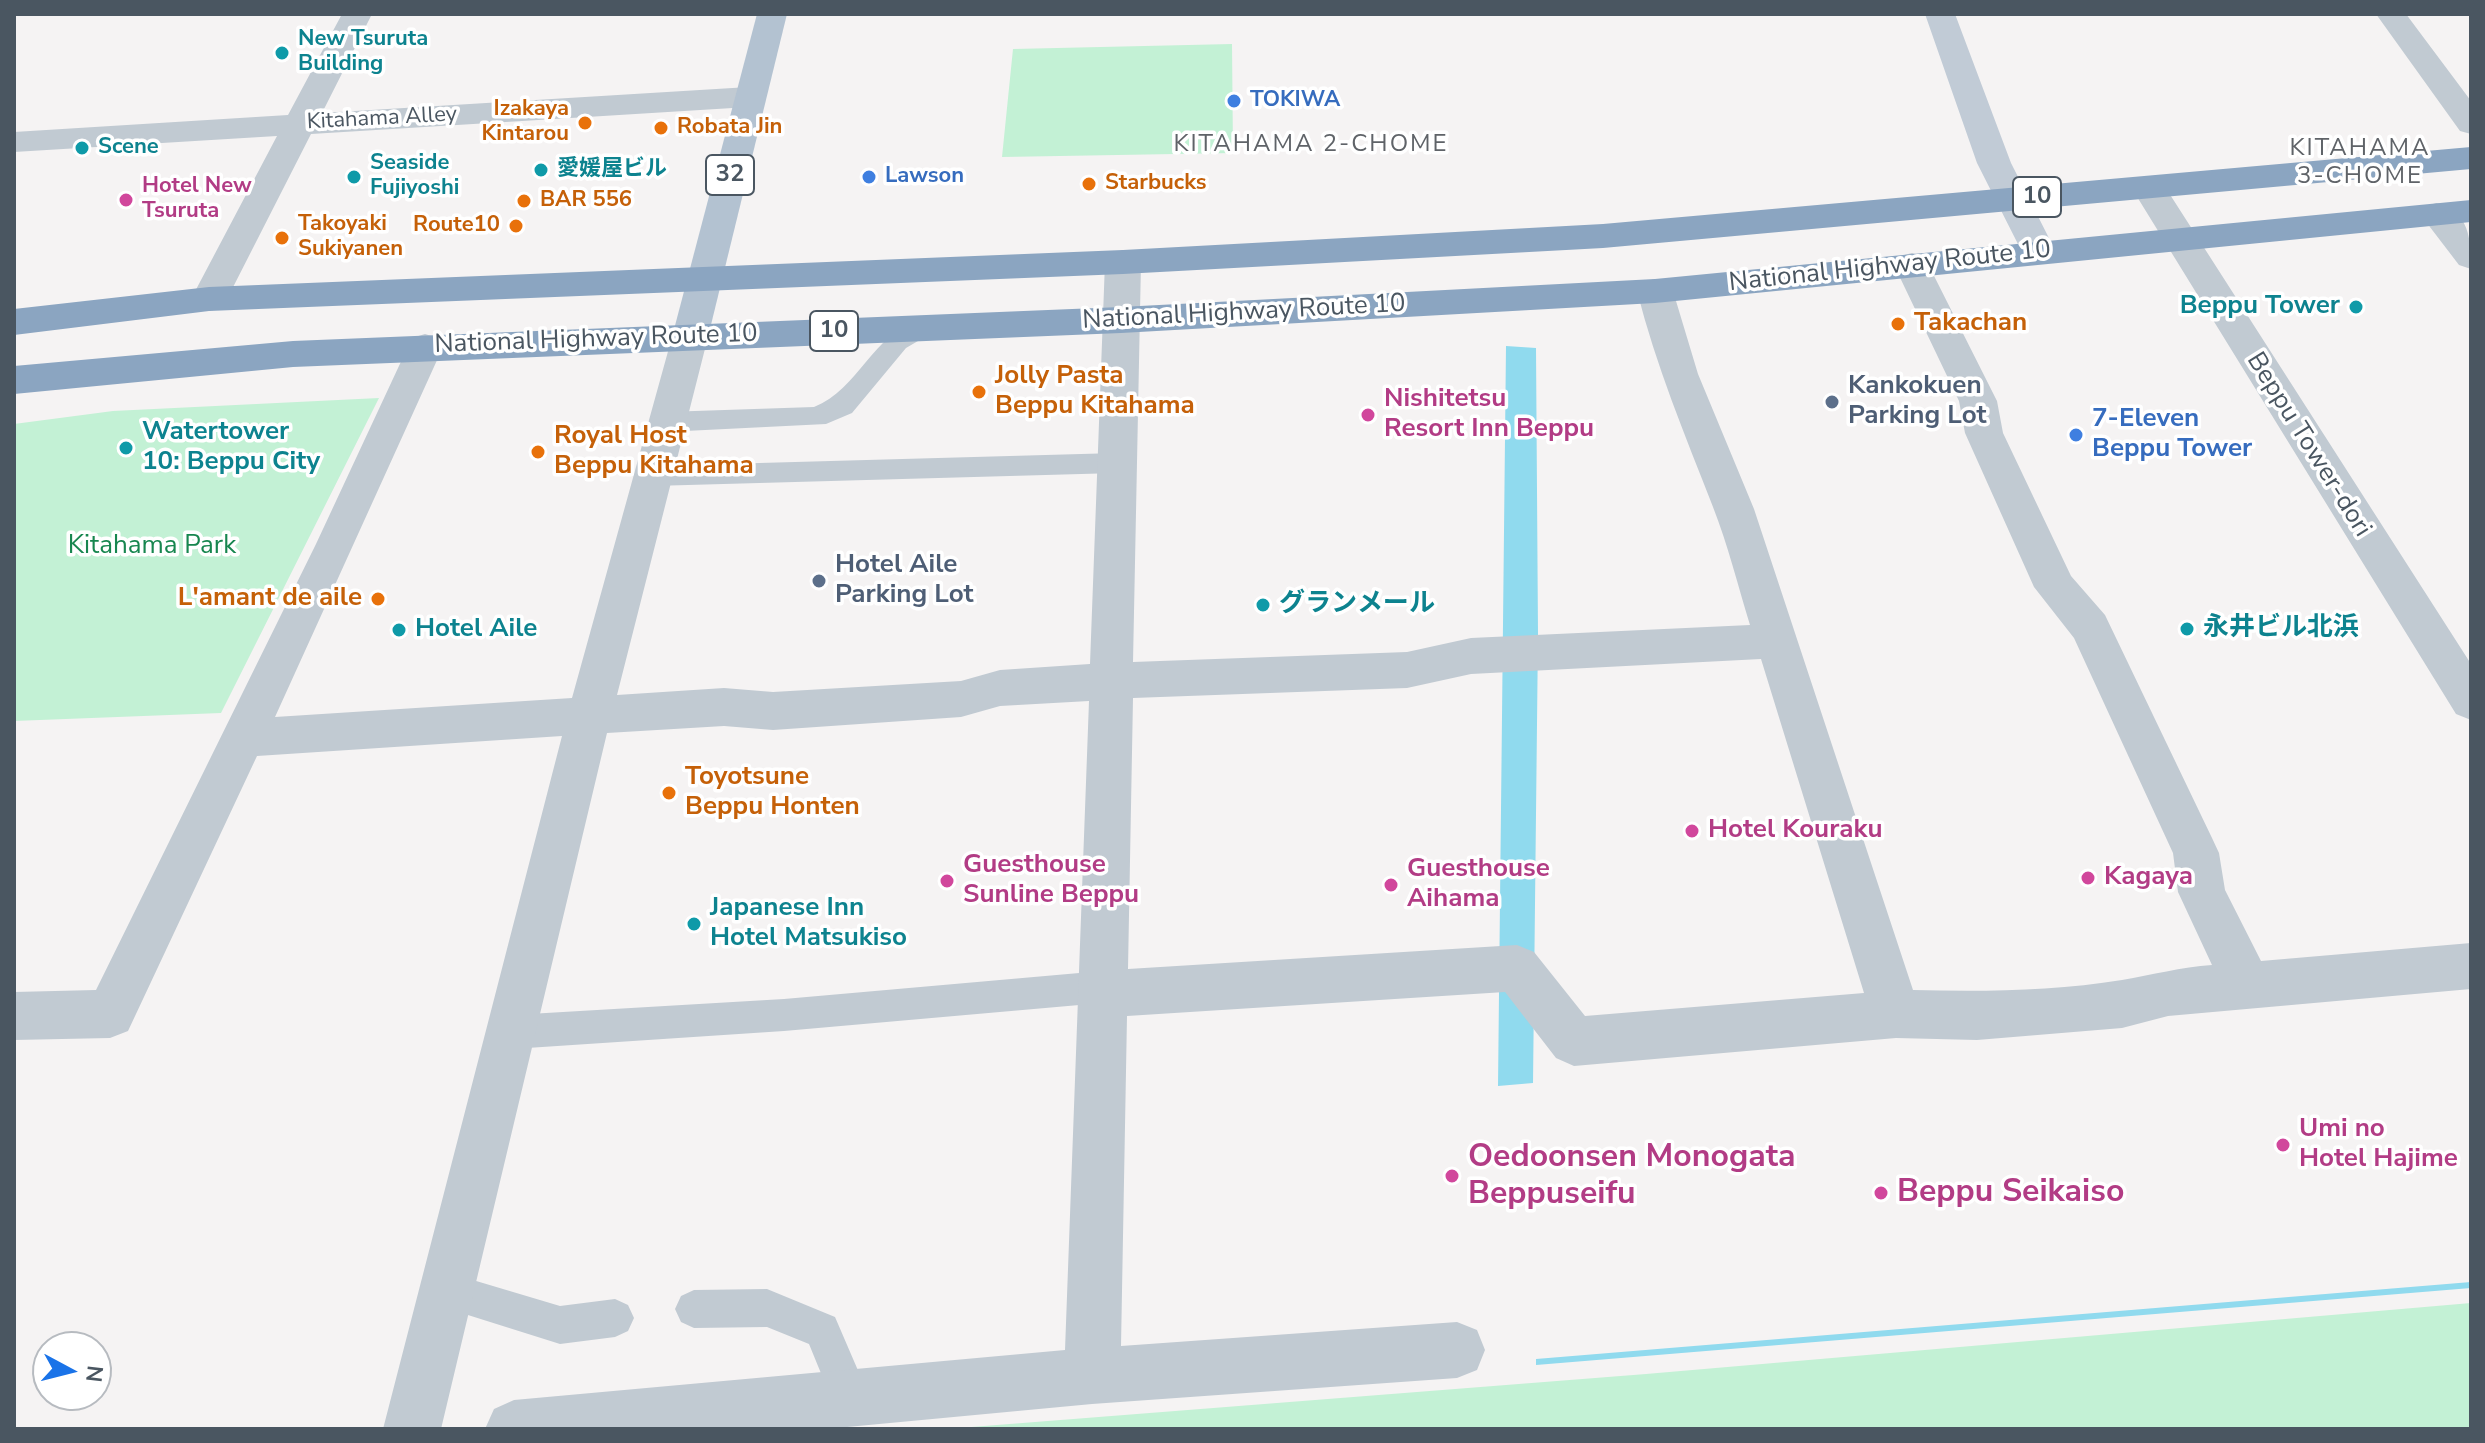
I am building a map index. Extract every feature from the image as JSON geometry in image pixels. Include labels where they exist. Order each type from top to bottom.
[{"type":"highway","name":"National Highway Route 10","points":[[14,322],[209,299],[1123,262],[1603,236],[2471,158]]},
{"type":"highway","name":"National Highway Route 10","points":[[14,380],[205,360],[425,347],[1121,320],[1655,291],[2454,212]]},
{"type":"main road","name":"32","points":[[690,337],[772,14]]},
{"type":"street","points":[[209,299],[357,14]]},
{"type":"street","points":[[2391,14],[2471,124]]},
{"type":"street","points":[[1939,16],[1994,163],[2039,252]]},
{"type":"street","name":"Kitahama Alley","points":[[14,142],[749,97]]},
{"type":"street","name":"Beppu Tower-dori","points":[[2148,187],[2471,701]]},
{"type":"street","points":[[2454,212],[2471,257]]},
{"type":"street","points":[[1092,1376],[1123,262]]},
{"type":"street","points":[[1912,265],[1978,401],[1984,433],[2055,587],[2090,627],[2196,853],[2202,892],[2248,987]]},
{"type":"street","points":[[1655,291],[1663,326],[1708,450],[1734,509],[1896,1014]]},
{"type":"street","points":[[412,1429],[590,714],[690,337]]},
{"type":"street","points":[[14,1016],[110,1014],[411,386],[425,347]]},
{"type":"street","points":[[244,738],[724,707],[773,711],[961,699],[1000,688],[1220,675],[1281,677],[1407,670],[1471,656],[1777,641]]},
{"type":"street","points":[[1102,990],[1517,980],[1574,1041],[1896,1014],[1977,1016],[2122,1004],[2168,992],[2471,966]]},
{"type":"street","points":[[514,1429],[850,1396],[1457,1350]]},
{"type":"lane","points":[[665,422],[817,417],[843,406],[897,342],[921,328]]},
{"type":"lane","points":[[652,476],[1117,463]]},
{"type":"lane","points":[[512,1032],[1102,990]]},
{"type":"lane","points":[[446,1291],[560,1325],[615,1318]]},
{"type":"lane","points":[[694,1309],[767,1308],[822,1330],[850,1396]]},
{"type":"green space","points":[[1232,44],[1233,153],[1002,157],[1013,49]]},
{"type":"green space","name":"Kitahama Park","points":[[379,398],[221,713],[14,721],[14,424],[113,411]]},
{"type":"green space","points":[[2471,1303],[2471,1429],[946,1429],[1646,1374]]},
{"type":"water","points":[[1506,346],[1536,348],[1538,634],[1533,1083],[1498,1086]]},
{"type":"water","points":[[2471,1282],[2471,1288],[1536,1365],[1536,1359]]},
{"type":"place","name":"New Tsuruta Building","points":[[282,53]]},
{"type":"place","name":"TOKIWA","points":[[1234,101]]},
{"type":"place","name":"Izakaya Kintarou","points":[[585,123]]},
{"type":"place","name":"Robata Jin","points":[[661,128]]},
{"type":"place","name":"Scene","points":[[82,148]]},
{"type":"place","name":"愛媛屋ビル","points":[[541,170]]},
{"type":"place","name":"Seaside Fujiyoshi","points":[[354,177]]},
{"type":"place","name":"Lawson","points":[[869,177]]},
{"type":"place","name":"Starbucks","points":[[1089,184]]},
{"type":"place","name":"Hotel New Tsuruta","points":[[126,200]]},
{"type":"place","name":"BAR 556","points":[[524,201]]},
{"type":"place","name":"Route10","points":[[516,226]]},
{"type":"place","name":"Takoyaki Sukiyanen","points":[[282,238]]},
{"type":"place","name":"Beppu Tower","points":[[2356,307]]},
{"type":"place","name":"Takachan","points":[[1898,324]]},
{"type":"place","name":"Jolly Pasta Beppu Kitahama","points":[[979,392]]},
{"type":"place","name":"Kankokuen Parking Lot","points":[[1832,402]]},
{"type":"place","name":"Nishitetsu Resort Inn Beppu","points":[[1368,415]]},
{"type":"place","name":"7-Eleven Beppu Tower","points":[[2076,435]]},
{"type":"place","name":"Watertower 10: Beppu City","points":[[126,448]]},
{"type":"place","name":"Royal Host Beppu Kitahama","points":[[538,452]]},
{"type":"place","name":"Hotel Aile Parking Lot","points":[[819,581]]},
{"type":"place","name":"L'amant de aile","points":[[378,599]]},
{"type":"place","name":"グランメール","points":[[1263,605]]},
{"type":"place","name":"永井ビル北浜","points":[[2187,629]]},
{"type":"place","name":"Hotel Aile","points":[[399,630]]},
{"type":"place","name":"Toyotsune Beppu Honten","points":[[669,793]]},
{"type":"place","name":"Hotel Kouraku","points":[[1692,831]]},
{"type":"place","name":"Kagaya","points":[[2088,878]]},
{"type":"place","name":"Guesthouse Sunline Beppu","points":[[947,881]]},
{"type":"place","name":"Guesthouse Aihama","points":[[1391,885]]},
{"type":"place","name":"Japanese Inn Hotel Matsukiso","points":[[694,924]]},
{"type":"place","name":"Umi no Hotel Hajime","points":[[2283,1145]]},
{"type":"place","name":"Oedoonsen Monogata Beppuseifu","points":[[1452,1176]]},
{"type":"place","name":"Beppu Seikaiso","points":[[1881,1193]]},
{"type":"district","name":"KITAHAMA 2-CHOME","points":[[1311,145]]},
{"type":"district","name":"KITAHAMA 3-CHOME","points":[[2360,163]]}]
